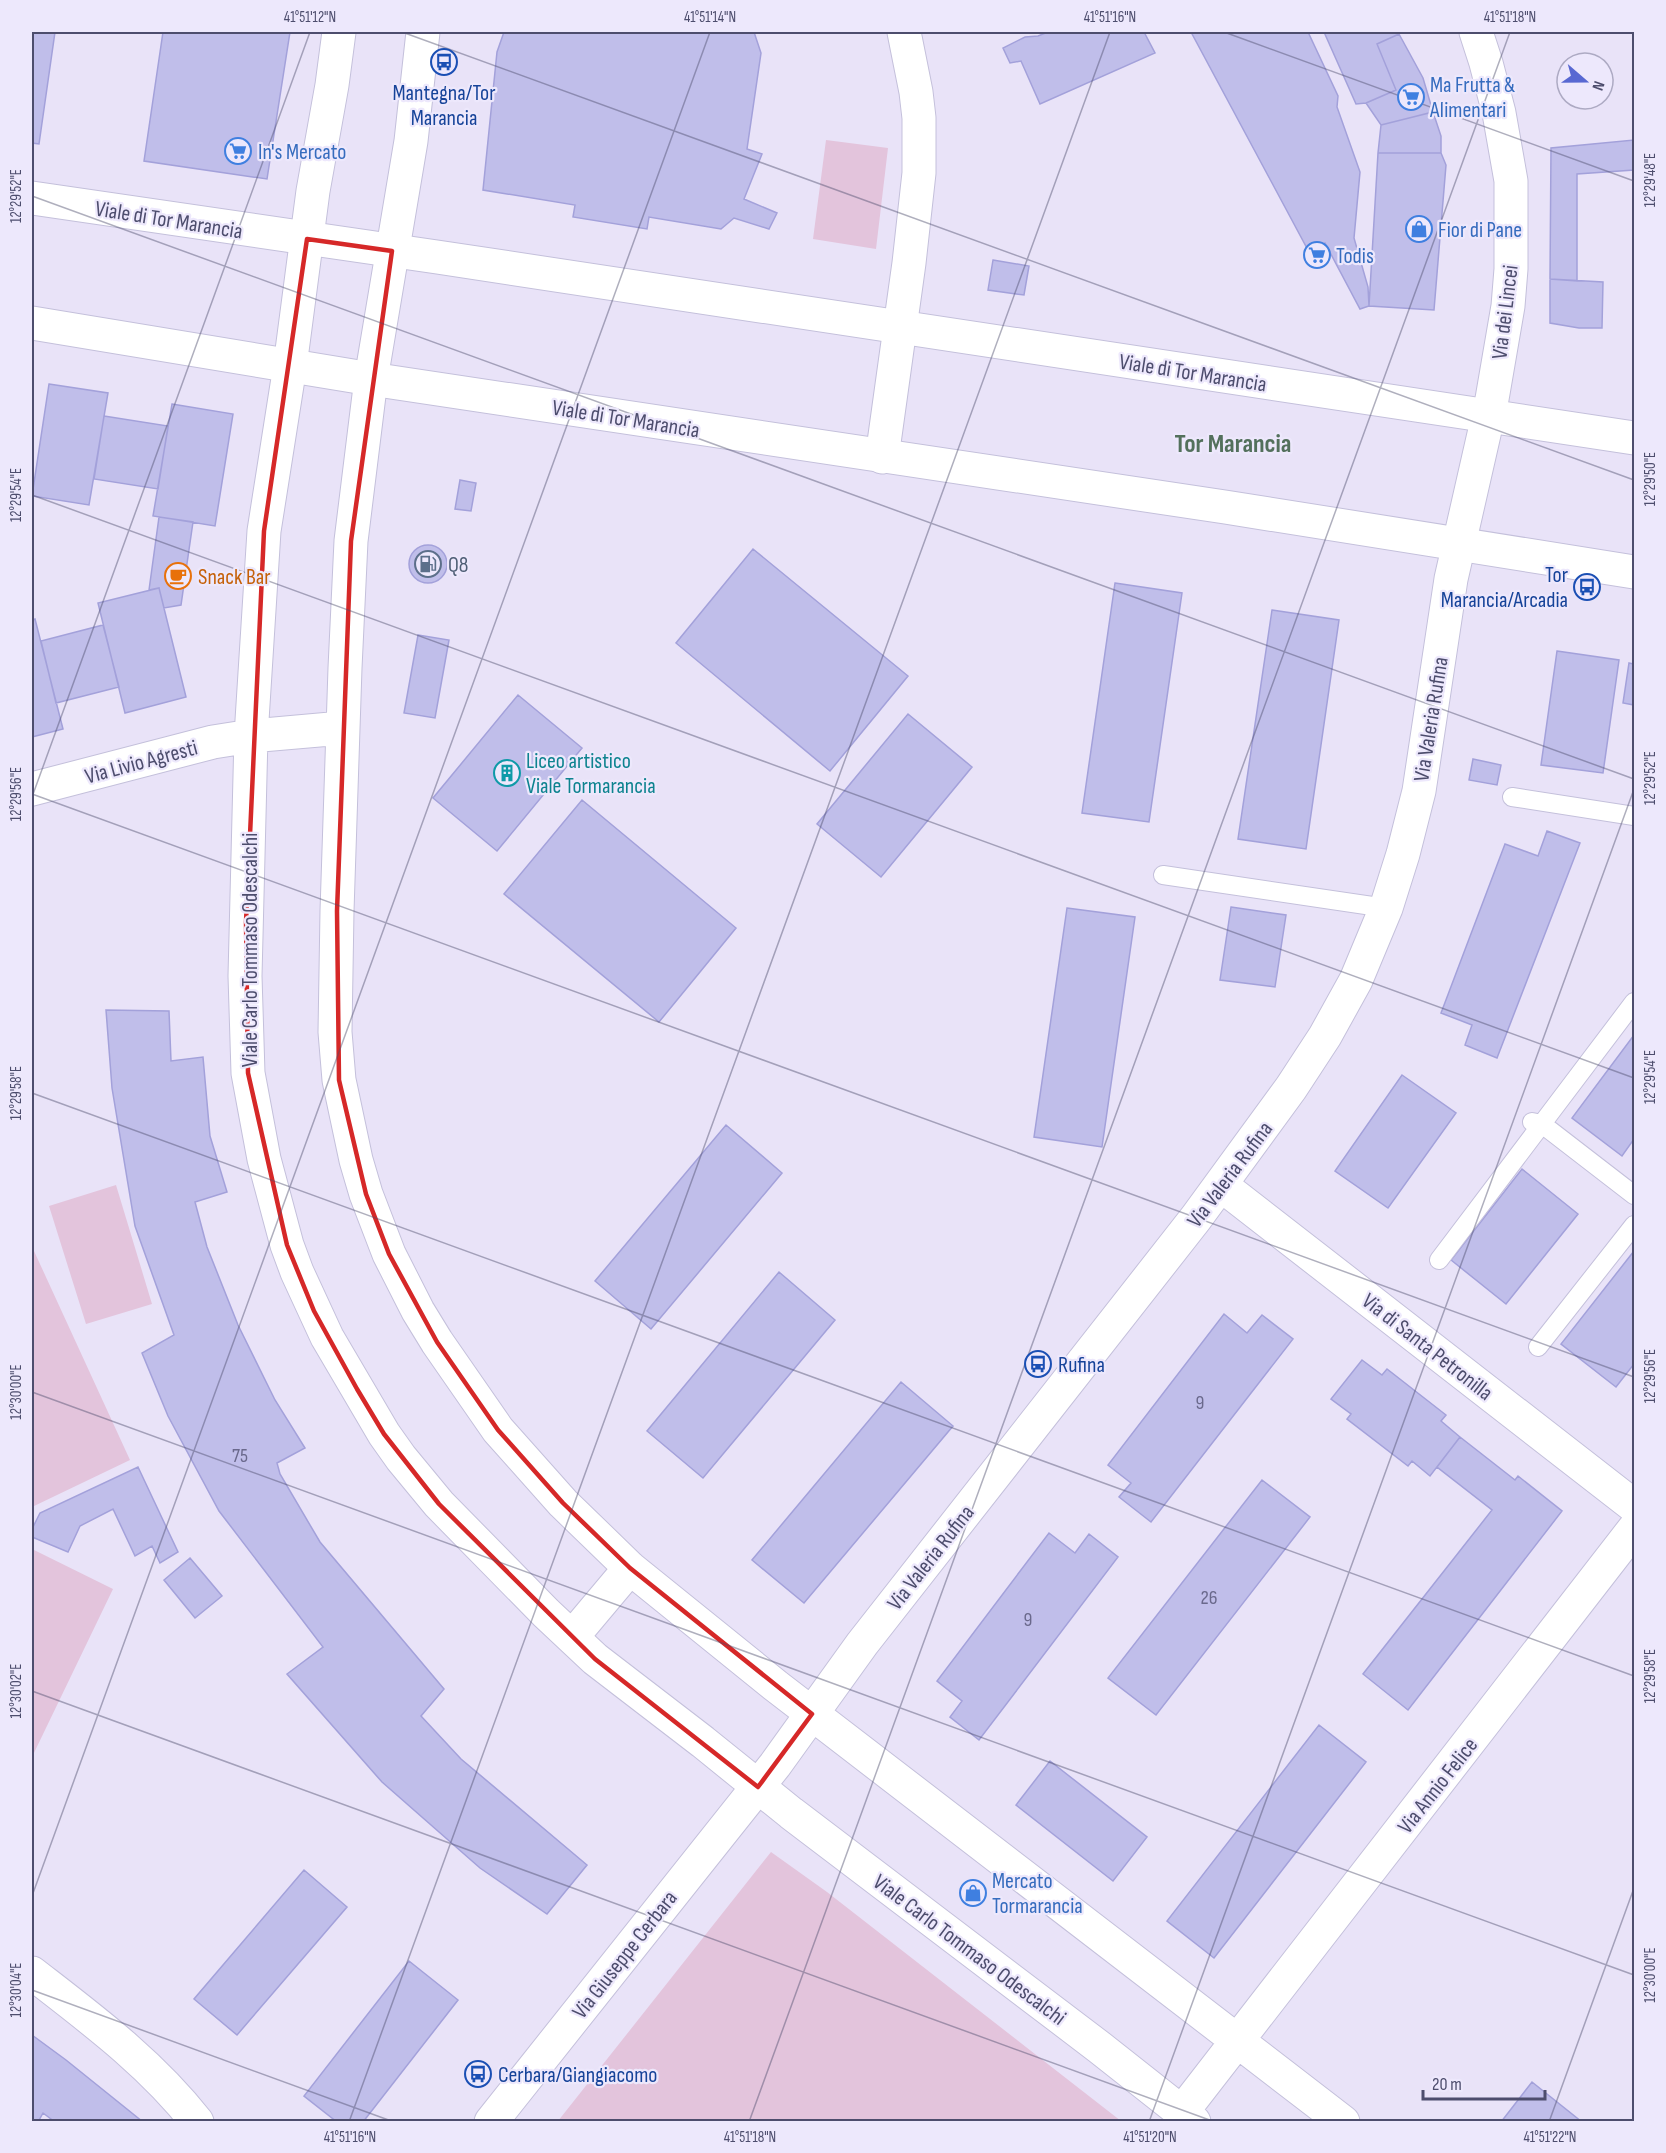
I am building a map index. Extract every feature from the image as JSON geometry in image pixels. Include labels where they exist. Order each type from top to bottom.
[{"type":"street","points":[[290,366],[339,32]]},
{"type":"street","points":[[423,32],[412,129],[371,379],[351,541],[342,728],[335,1032],[342,1099],[366,1194],[401,1280],[454,1369],[498,1430],[548,1487],[630,1568],[661,1595],[812,1713],[1343,2121]]},
{"type":"street","points":[[882,457],[915,211],[920,145],[916,92],[904,32]]},
{"type":"street","name":"Via dei Lincei","points":[[1476,32],[1499,113],[1511,181],[1511,269],[1508,306],[1502,348],[1487,416]]},
{"type":"street","name":"Viale di Tor Marancia","points":[[32,198],[1635,438]]},
{"type":"street","name":"Viale di Tor Marancia","points":[[32,323],[371,379],[1635,572]]},
{"type":"street","name":"Viale Carlo Tommaso Odescalchi","points":[[290,366],[264,531],[251,736],[245,976],[248,1073],[264,1159],[287,1245],[327,1337],[395,1450],[439,1504],[500,1568],[595,1659],[758,1787],[1188,2117],[1238,2040]]},
{"type":"street","points":[[1458,544],[1487,416]]},
{"type":"street","name":"Via Valeria Rufina","points":[[812,1713],[862,1644],[1221,1185],[1291,1088],[1325,1036],[1356,980],[1386,908],[1419,791],[1458,544]]},
{"type":"street","points":[[251,736],[342,728]]},
{"type":"street","name":"Via Livio Agresti","points":[[32,789],[213,742],[251,736]]},
{"type":"street","name":"Via di Santa Petronilla","points":[[1221,1185],[1635,1506]]},
{"type":"street","name":"Via Annio Felice","points":[[1238,2040],[1635,1529]]},
{"type":"street","points":[[572,1637],[630,1568]]},
{"type":"street","points":[[758,1787],[812,1713]]},
{"type":"street","name":"Via Giuseppe Cerbara","points":[[491,2121],[758,1787]]},
{"type":"street","points":[[32,1973],[90,2018],[136,2058],[197,2121]]},
{"type":"lane","points":[[1512,797],[1635,816]]},
{"type":"lane","points":[[1163,875],[1386,908]]},
{"type":"lane","points":[[1439,1260],[1537,1123],[1635,1002]]},
{"type":"lane","points":[[1537,1123],[1635,1195]]},
{"type":"lane","points":[[1538,1347],[1635,1225]]},
{"type":"highlighted area","points":[[307,239],[392,251],[351,541],[337,911],[339,1080],[366,1194],[389,1254],[437,1342],[498,1430],[563,1503],[630,1568],[812,1714],[758,1787],[595,1659],[439,1504],[384,1434],[357,1389],[314,1311],[287,1245],[248,1073],[246,922],[264,531]]},
{"type":"shaded area","points":[[826,140],[888,148],[876,249],[813,239]]},
{"type":"shaded area","points":[[116,1185],[152,1304],[86,1324],[49,1206]]},
{"type":"shaded area","points":[[34,1251],[130,1460],[32,1507],[32,1252]]},
{"type":"shaded area","points":[[32,1549],[113,1589],[32,1757]]},
{"type":"shaded area","points":[[771,1852],[827,1892],[1121,2121],[558,2121]]},
{"type":"building","points":[[32,32],[55,32],[39,144],[32,143]]},
{"type":"building","points":[[163,32],[290,32],[267,179],[144,161]]},
{"type":"building","points":[[504,32],[754,32],[761,53],[747,149],[762,154],[744,199],[777,213],[769,229],[734,218],[721,229],[649,217],[647,229],[573,217],[575,205],[483,190],[497,52]]},
{"type":"building","points":[[1048,32],[1144,32],[1155,53],[1040,104],[1021,61],[1010,63],[1003,48],[1025,37]]},
{"type":"building","points":[[1191,32],[1308,32],[1338,96],[1337,107],[1360,172],[1354,238],[1368,287],[1369,306],[1360,309],[1325,243],[1309,252]]},
{"type":"building","points":[[1324,32],[1398,32],[1399,34],[1377,44],[1396,90],[1366,103],[1356,104]]},
{"type":"building","points":[[1399,34],[1423,78],[1433,112],[1381,125],[1366,103],[1396,90],[1377,44]]},
{"type":"building","points":[[1433,112],[1441,136],[1441,153],[1378,153],[1381,125]]},
{"type":"building","points":[[1634,140],[1634,170],[1577,174],[1577,281],[1550,279],[1551,148]]},
{"type":"building","points":[[1378,153],[1441,153],[1446,165],[1434,310],[1369,306]]},
{"type":"building","points":[[993,260],[1029,266],[1024,295],[988,290]]},
{"type":"building","points":[[1550,279],[1603,282],[1602,328],[1579,328],[1550,323]]},
{"type":"building","points":[[49,384],[108,393],[89,505],[32,496]]},
{"type":"building","points":[[172,404],[233,414],[215,526],[153,516]]},
{"type":"building","points":[[104,416],[168,426],[158,489],[94,479]]},
{"type":"building","points":[[460,480],[476,483],[471,511],[455,509]]},
{"type":"building","points":[[159,517],[193,522],[181,605],[164,608],[159,588],[149,590]]},
{"type":"building","name":"Q8","points":[[428,545],[442,550],[447,564],[442,578],[428,583],[414,578],[409,564],[414,550]]},
{"type":"building","points":[[753,549],[908,676],[830,771],[676,643]]},
{"type":"building","points":[[1115,583],[1182,593],[1149,822],[1082,813]]},
{"type":"building","points":[[159,588],[186,697],[125,713],[98,603]]},
{"type":"building","points":[[1272,610],[1339,620],[1306,849],[1238,839]]},
{"type":"building","points":[[35,619],[63,729],[32,737],[32,620]]},
{"type":"building","points":[[103,625],[119,687],[56,703],[41,641]]},
{"type":"building","points":[[418,635],[449,640],[435,718],[404,713]]},
{"type":"building","points":[[1557,651],[1619,660],[1603,773],[1541,765]]},
{"type":"building","points":[[1629,663],[1634,664],[1634,705],[1623,703]]},
{"type":"building","name":"Liceo artistico Viale Tormarancia","points":[[518,695],[582,748],[497,851],[433,798]]},
{"type":"building","points":[[908,714],[972,767],[881,877],[817,824]]},
{"type":"building","points":[[1473,759],[1501,765],[1497,785],[1469,780]]},
{"type":"building","points":[[582,800],[736,928],[659,1022],[504,894]]},
{"type":"building","points":[[1547,831],[1580,843],[1497,1058],[1465,1045],[1472,1025],[1441,1013],[1505,844],[1538,856]]},
{"type":"building","points":[[1231,907],[1286,915],[1275,987],[1220,980]]},
{"type":"building","points":[[1067,908],[1135,917],[1102,1147],[1034,1137]]},
{"type":"building","points":[[106,1010],[169,1011],[171,1061],[203,1057],[210,1136],[227,1192],[195,1202],[207,1247],[238,1325],[275,1400],[305,1448],[277,1463],[280,1474],[320,1542],[444,1689],[421,1716],[461,1759],[587,1865],[547,1914],[480,1868],[382,1782],[287,1674],[323,1647],[219,1511],[168,1416],[142,1353],[174,1335],[135,1226],[112,1088]]},
{"type":"building","points":[[1634,1035],[1634,1139],[1622,1156],[1572,1118]]},
{"type":"building","points":[[1402,1075],[1456,1113],[1388,1208],[1335,1171]]},
{"type":"building","points":[[726,1125],[782,1173],[651,1329],[595,1281]]},
{"type":"building","points":[[1522,1169],[1578,1214],[1506,1304],[1451,1260]]},
{"type":"building","points":[[1634,1251],[1634,1364],[1616,1387],[1561,1344]]},
{"type":"building","points":[[779,1272],[835,1320],[703,1478],[647,1431]]},
{"type":"building","points":[[1224,1314],[1247,1333],[1262,1315],[1293,1339],[1151,1522],[1119,1497],[1131,1483],[1108,1465]]},
{"type":"building","points":[[1362,1360],[1382,1375],[1387,1369],[1446,1415],[1441,1421],[1460,1437],[1430,1476],[1412,1461],[1408,1466],[1347,1419],[1351,1414],[1331,1399]]},
{"type":"building","points":[[901,1382],[953,1426],[804,1603],[752,1560]]},
{"type":"building","points":[[1460,1437],[1515,1480],[1518,1476],[1562,1511],[1408,1710],[1363,1674],[1492,1510],[1437,1467]]},
{"type":"building","points":[[138,1467],[178,1552],[160,1563],[152,1546],[135,1556],[113,1509],[80,1526],[68,1552],[32,1537],[32,1529],[40,1513]]},
{"type":"building","points":[[1262,1480],[1310,1517],[1156,1715],[1108,1678]]},
{"type":"building","points":[[1049,1533],[1075,1553],[1089,1534],[1118,1557],[979,1740],[950,1717],[962,1701],[937,1681]]},
{"type":"building","points":[[190,1558],[222,1596],[195,1618],[164,1580]]},
{"type":"building","points":[[1319,1725],[1366,1762],[1214,1958],[1167,1921]]},
{"type":"building","points":[[1050,1761],[1147,1837],[1113,1881],[1016,1805]]},
{"type":"building","points":[[304,1870],[347,1907],[237,2035],[194,1999]]},
{"type":"building","points":[[409,1961],[458,2000],[363,2122],[337,2122],[304,2096]]},
{"type":"building","points":[[32,2035],[143,2122],[55,2122],[43,2113],[38,2122],[32,2122]]},
{"type":"building","points":[[1532,2082],[1582,2122],[1501,2122]]},
{"type":"place","name":"Mantegna/Tor Marancia","points":[[444,62]]},
{"type":"place","name":"Ma Frutta & Alimentari","points":[[1411,97]]},
{"type":"place","name":"In's Mercato","points":[[238,151]]},
{"type":"place","name":"Fior di Pane","points":[[1419,229]]},
{"type":"place","name":"Todis","points":[[1317,255]]},
{"type":"place","name":"Q8","points":[[428,564]]},
{"type":"place","name":"Snack Bar","points":[[178,576]]},
{"type":"place","name":"Tor Marancia/Arcadia","points":[[1587,587]]},
{"type":"place","name":"Liceo artistico Viale Tormarancia","points":[[507,773]]},
{"type":"place","name":"Rufina","points":[[1038,1364]]},
{"type":"place","name":"Mercato Tormarancia","points":[[973,1893]]},
{"type":"place","name":"Cerbara/Giangiacomo","points":[[478,2074]]},
{"type":"district","name":"Tor Marancia","points":[[1233,443]]}]
